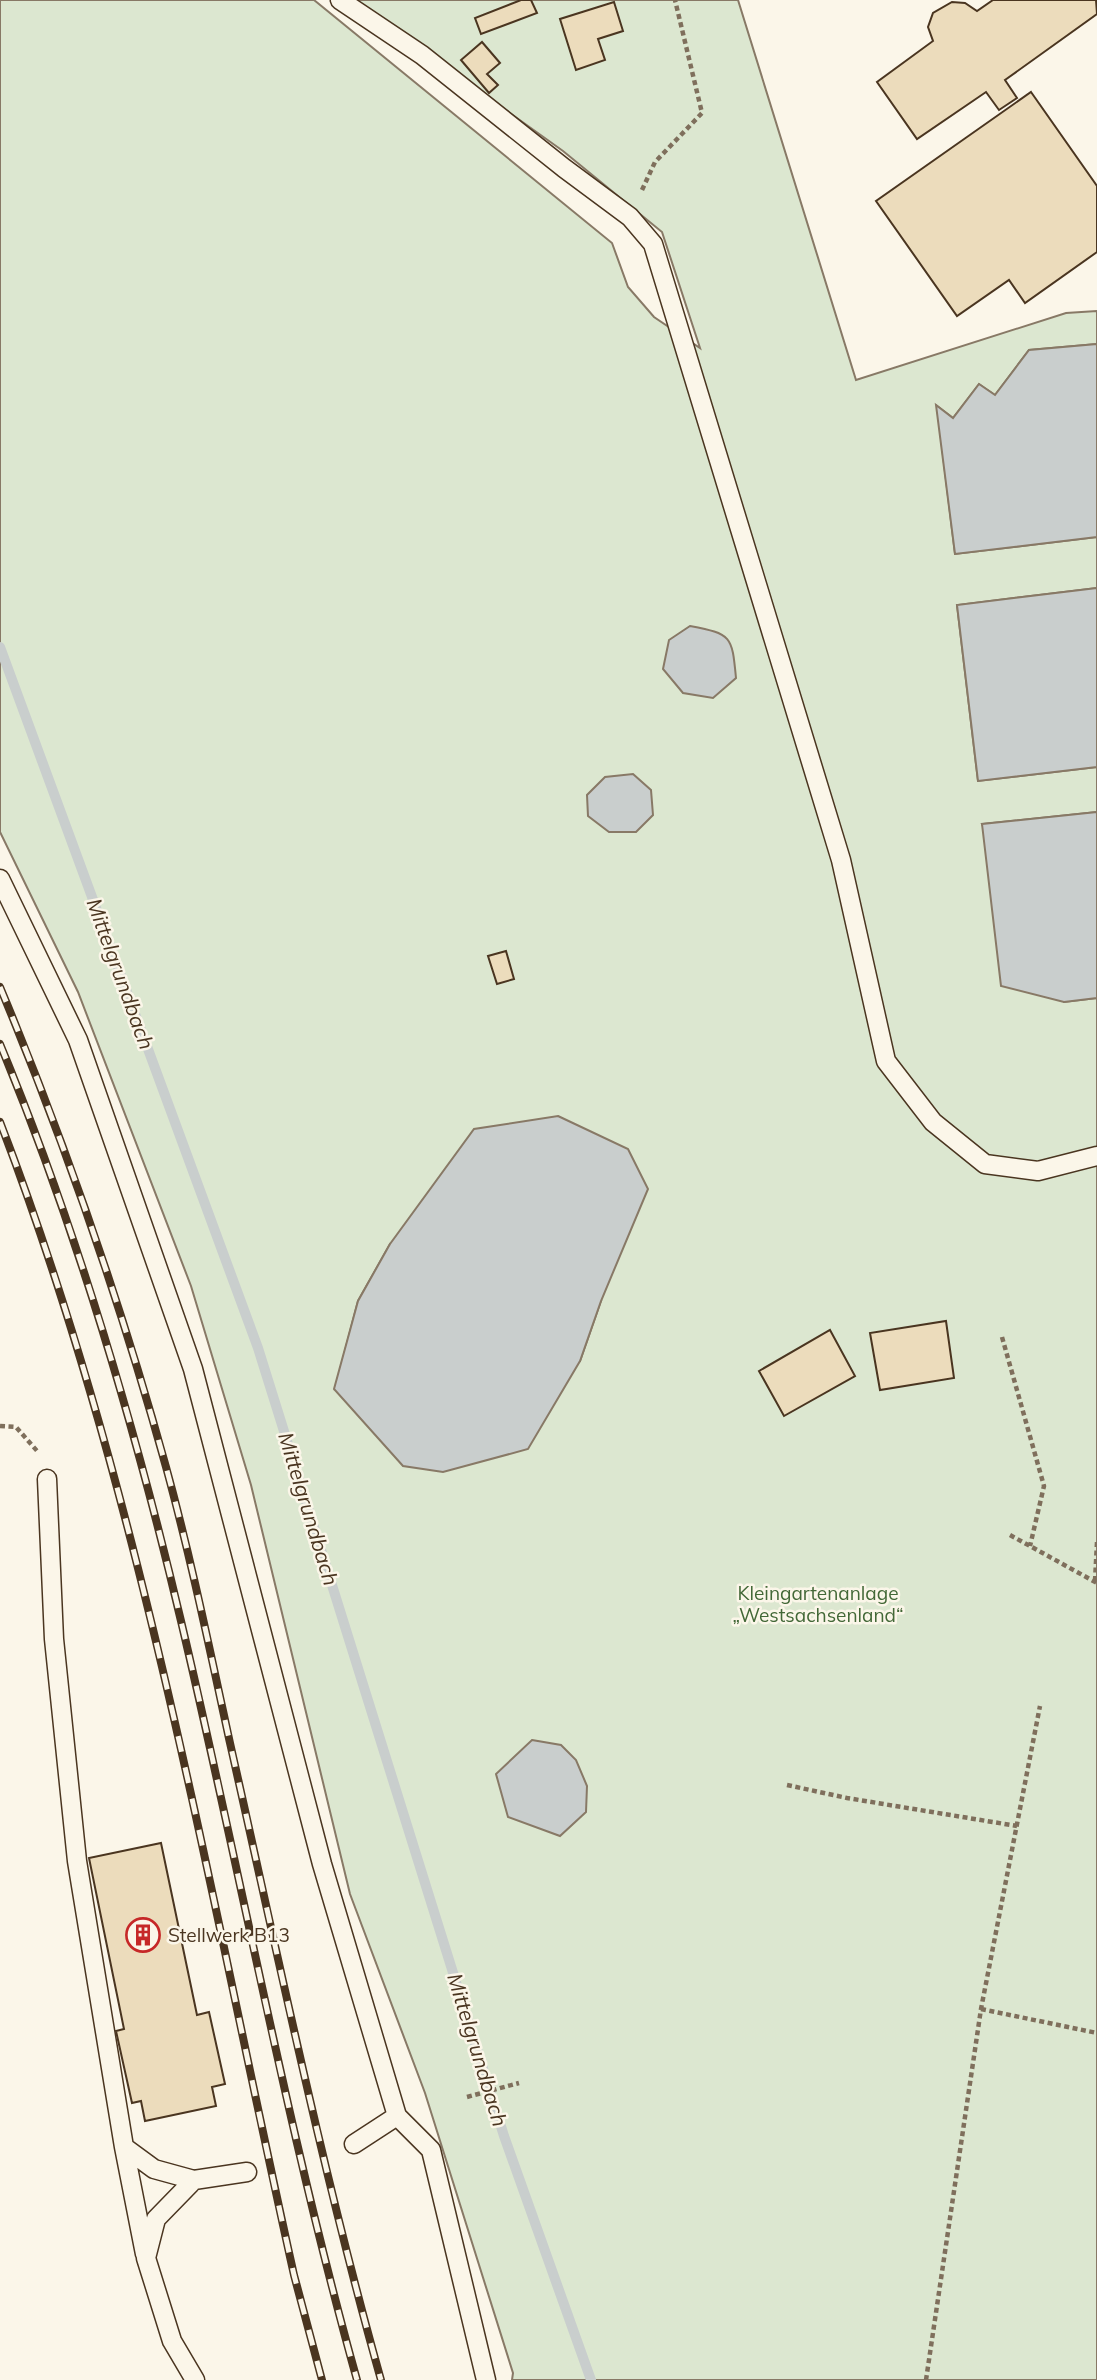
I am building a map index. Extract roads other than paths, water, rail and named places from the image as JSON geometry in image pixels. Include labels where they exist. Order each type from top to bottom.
[{"type":"lane","points":[[340,0],[422,55],[630,217],[653,244],[841,860],[886,1061],[933,1122],[985,1164],[1038,1171],[1097,1156]]},
{"type":"lane","points":[[0,879],[78,1041],[193,1369],[322,1864],[397,2116],[431,2150],[484,2379]]},
{"type":"lane","points":[[47,1479],[54,1639],[77,1861],[124,2147],[146,2258],[173,2342],[195,2380]]},
{"type":"lane","points":[[354,2144],[397,2116]]},
{"type":"lane","points":[[124,2147],[154,2169],[194,2180],[247,2172]]},
{"type":"lane","points":[[146,2258],[156,2219],[194,2180]]},
{"type":"waterway","name":"Mittelgrundbach","points":[[0,647],[258,1348],[504,2136],[591,2380]]},
{"type":"railway","points":[[0,987],[91,1224],[166,1467],[200,1605],[320,2142],[381,2380]]},
{"type":"railway","points":[[0,1044],[79,1257],[144,1475],[203,1716],[308,2192],[357,2380]]},
{"type":"railway","points":[[0,1122],[50,1262],[94,1404],[133,1548],[201,1838],[294,2275],[322,2380]]},
{"type":"place","name":"Stellwerk B13","points":[[143,1935]]},
{"type":"park label","name":"Kleingartenanlage „Westsachsenland“","points":[[818,1604]]}]
